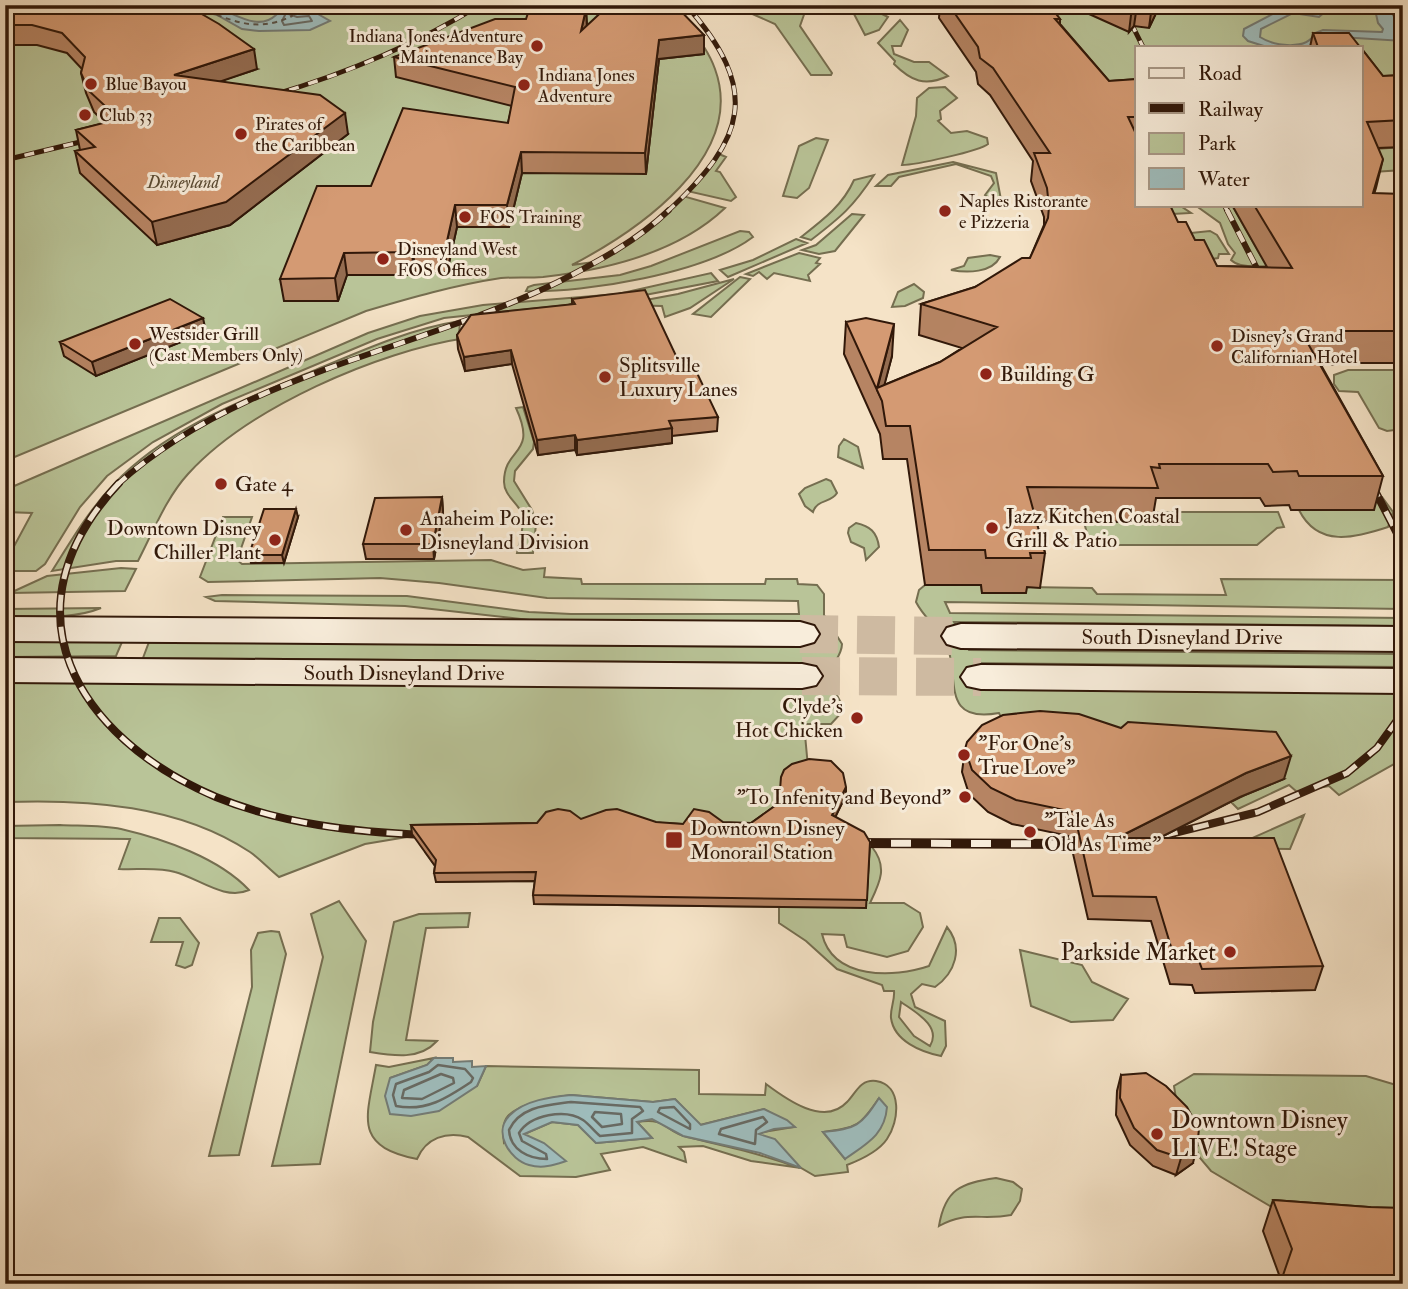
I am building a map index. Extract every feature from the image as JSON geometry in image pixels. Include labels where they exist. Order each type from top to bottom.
[{"type":"main road","name":"South Disneyland Drive","points":[[5,629],[800,634]]},
{"type":"main road","name":"South Disneyland Drive","points":[[961,636],[1403,639]]},
{"type":"main road","name":"South Disneyland Drive","points":[[5,670],[802,676]]},
{"type":"main road","name":"South Disneyland Drive","points":[[981,677],[1403,681]]},
{"type":"green space","name":"Disneyland","points":[[5,5],[675,5],[702,44],[715,69],[721,101],[715,132],[701,161],[680,187],[626,232],[572,265],[594,262],[639,236],[683,196],[725,208],[686,237],[640,257],[616,264],[567,274],[484,281],[366,311],[5,461]]},
{"type":"green space","points":[[755,5],[799,5],[806,9],[800,26],[831,75],[811,75],[775,24],[750,13],[749,10]]},
{"type":"green space","points":[[841,5],[873,5],[874,10],[888,17],[879,30],[865,35],[854,14]]},
{"type":"green space","points":[[970,5],[1403,5],[1403,102],[1362,105],[1362,46],[1135,46],[1135,105]]},
{"type":"green space","points":[[900,20],[908,30],[901,46],[892,46],[894,54],[914,62],[929,62],[948,76],[925,82],[906,75],[894,64],[895,61],[878,43]]},
{"type":"green space","points":[[945,87],[957,98],[940,111],[941,119],[938,121],[951,133],[967,131],[987,138],[988,144],[947,157],[902,165],[916,116],[917,98],[929,88]]},
{"type":"green space","points":[[816,138],[828,140],[809,188],[797,198],[783,196],[799,146]]},
{"type":"green space","points":[[1403,147],[1403,170],[1373,172],[1362,150]]},
{"type":"green space","points":[[719,154],[726,157],[716,171],[720,172],[736,197],[731,201],[687,191]]},
{"type":"green space","points":[[953,162],[996,173],[1002,205],[996,205],[985,195],[994,183],[991,176],[956,164],[899,177],[891,186],[876,186],[888,175]]},
{"type":"green space","points":[[874,175],[853,204],[831,225],[811,240],[801,237],[838,205],[854,180]]},
{"type":"green space","points":[[1153,206],[1180,206],[1191,213],[1172,214],[1166,218],[1191,233],[1210,231],[1217,235],[1229,254],[1219,254],[1218,258],[1206,260]]},
{"type":"green space","points":[[1196,206],[1233,206],[1261,256],[1326,256],[1276,265],[1239,264],[1231,260],[1235,253],[1228,244],[1220,223]]},
{"type":"green space","points":[[852,214],[864,215],[835,251],[819,254],[802,250],[816,245]]},
{"type":"green space","points":[[740,231],[749,232],[753,237],[732,250],[676,270],[612,284],[526,291],[534,285],[620,275],[651,266]]},
{"type":"green space","points":[[796,239],[807,243],[728,277],[720,270],[753,260]]},
{"type":"green space","points":[[799,253],[820,258],[816,263],[820,264],[808,275],[810,281],[774,273],[767,279],[759,272],[753,276],[746,274]]},
{"type":"green space","points":[[990,255],[1000,257],[985,269],[951,270],[964,266],[968,258]]},
{"type":"green space","points":[[711,273],[718,281],[624,299],[444,318],[377,339],[222,404],[153,442],[107,476],[80,507],[45,564],[36,571],[5,571],[5,563],[32,513],[5,512],[5,490],[368,333],[420,316],[483,305],[618,294]]},
{"type":"green space","points":[[740,277],[750,279],[711,317],[693,314]]},
{"type":"green space","points":[[734,279],[690,308],[665,317],[662,306],[619,305],[678,294]]},
{"type":"green space","points":[[914,284],[924,292],[923,298],[905,306],[892,307],[898,292]]},
{"type":"green space","points":[[460,321],[459,335],[466,338],[394,355],[355,369],[279,405],[244,427],[214,450],[180,483],[138,561],[116,561],[52,571],[88,515],[114,484],[135,464],[182,431],[233,405],[367,349],[422,329]]},
{"type":"green space","points":[[1348,370],[1403,370],[1403,384],[1396,396],[1403,429],[1387,431],[1379,428],[1358,392],[1339,391],[1334,384],[1334,375]]},
{"type":"green space","points":[[523,407],[534,442],[533,449],[515,471],[514,481],[532,510],[536,524],[533,553],[517,553],[522,515],[504,482],[505,470],[522,443],[522,423],[516,408]]},
{"type":"green space","points":[[844,439],[858,447],[863,468],[838,457],[839,446]]},
{"type":"green space","points":[[826,479],[831,481],[837,493],[818,505],[813,512],[805,506],[799,494],[805,488]]},
{"type":"green space","points":[[1367,497],[1382,497],[1393,512],[1388,527],[1350,536],[1327,535],[1307,522],[1299,510],[1373,510]]},
{"type":"green space","points":[[1148,512],[1278,512],[1284,527],[1277,528],[1257,545],[1090,545],[1084,522],[1151,522]]},
{"type":"green space","points":[[223,517],[252,517],[237,560],[242,564],[491,560],[523,570],[545,568],[544,577],[581,579],[582,584],[765,584],[766,579],[797,579],[798,584],[817,585],[824,594],[824,615],[842,644],[830,675],[831,684],[843,711],[831,724],[804,724],[808,767],[784,778],[872,847],[877,854],[881,875],[870,903],[904,903],[920,913],[923,927],[908,951],[887,957],[847,947],[844,935],[822,934],[828,949],[838,960],[851,968],[866,972],[899,973],[929,966],[947,927],[955,943],[956,952],[948,975],[935,987],[922,984],[911,994],[915,1007],[945,1021],[946,1046],[941,1056],[917,1048],[897,1033],[891,1018],[894,991],[884,991],[882,985],[837,969],[806,941],[779,923],[779,907],[534,904],[536,881],[436,882],[435,866],[425,852],[425,834],[365,844],[279,877],[250,852],[222,836],[163,815],[100,804],[5,802],[5,681],[802,686],[801,663],[143,658],[149,642],[801,647],[799,621],[538,621],[405,606],[215,601],[206,597],[407,596],[529,612],[571,614],[799,614],[798,601],[547,598],[380,578],[208,582],[200,577]],"holes":[[[901,1002],[930,1026],[933,1039],[930,1046],[914,1036],[899,1017]]]},
{"type":"green space","points":[[856,523],[872,530],[877,537],[879,547],[866,560],[864,548],[851,542],[848,533],[849,528]]},
{"type":"green space","points":[[121,568],[136,569],[125,591],[10,593],[47,576]]},
{"type":"green space","points":[[1221,579],[1403,580],[1403,609],[945,602],[950,613],[1403,618],[1403,626],[954,622],[969,650],[1403,654],[1403,667],[975,663],[988,689],[1403,692],[1403,759],[1339,795],[1329,786],[1297,792],[1289,785],[1238,809],[1231,802],[1241,797],[1011,736],[999,713],[980,714],[967,711],[959,704],[946,643],[916,602],[919,590],[925,585],[981,585],[982,593],[995,593],[1004,585],[1007,593],[1025,593],[1025,587],[1092,588],[1097,594],[1226,595]]},
{"type":"green space","points":[[101,608],[66,616],[5,616],[5,609]]},
{"type":"green space","points":[[5,642],[122,642],[116,656],[5,657]]},
{"type":"green space","points":[[1304,815],[1290,849],[1230,848]]},
{"type":"green space","points":[[5,826],[114,828],[172,844],[207,859],[249,890],[240,893],[221,891],[169,870],[119,869],[130,839],[5,838]]},
{"type":"green space","points":[[339,901],[366,941],[320,1164],[272,1166],[323,957],[311,914]]},
{"type":"green space","points":[[470,913],[468,927],[426,928],[406,1040],[437,1041],[415,1054],[370,1052],[373,1022],[394,922],[419,914]]},
{"type":"green space","points":[[159,918],[180,918],[199,943],[192,965],[185,968],[176,965],[183,942],[151,942]]},
{"type":"green space","points":[[279,932],[286,954],[239,1155],[209,1156],[252,987],[251,950],[258,933]]},
{"type":"green space","points":[[1020,950],[1082,965],[1092,982],[1128,999],[1113,1020],[1071,1022],[1031,1006]]},
{"type":"green space","points":[[434,1058],[427,1065],[390,1078],[477,1086],[486,1066],[699,1070],[699,1094],[765,1095],[766,1084],[794,1103],[827,1112],[838,1109],[847,1102],[862,1084],[876,1081],[891,1089],[895,1097],[896,1114],[891,1132],[884,1143],[869,1155],[847,1165],[848,1172],[815,1176],[799,1168],[757,1133],[794,1127],[764,1109],[700,1125],[675,1099],[653,1102],[564,1096],[538,1101],[513,1111],[505,1122],[504,1143],[552,1122],[578,1125],[596,1143],[652,1138],[637,1122],[654,1121],[687,1137],[757,1154],[798,1168],[751,1161],[703,1146],[679,1147],[684,1152],[686,1162],[643,1147],[601,1154],[610,1170],[576,1177],[520,1176],[468,1137],[460,1135],[431,1141],[417,1159],[382,1146],[373,1137],[369,1127],[369,1100],[376,1065],[389,1067]],"holes":[[[879,1098],[845,1159],[823,1132],[857,1124]]]},
{"type":"green space","points":[[1194,1074],[1366,1076],[1403,1087],[1403,1208],[1270,1206],[1211,1171],[1200,1158],[1177,1105],[1174,1086]]},
{"type":"green space","points":[[996,1178],[1013,1182],[1022,1189],[1020,1201],[1011,1215],[958,1218],[939,1226],[950,1196],[957,1190],[973,1182]]},
{"type":"water","points":[[179,5],[207,5],[260,22],[276,15],[258,5],[293,5],[292,8],[314,9],[330,21],[310,30],[259,31],[242,29],[217,15]]},
{"type":"water","points":[[1290,5],[1327,5],[1333,12],[1326,11],[1319,17],[1293,13],[1261,29],[1260,37],[1273,43],[1298,45],[1323,30],[1382,32],[1376,14],[1350,5],[1390,5],[1396,10],[1393,15],[1403,31],[1403,41],[1340,37],[1320,46],[1264,46],[1248,41],[1243,36],[1244,29]]},
{"type":"water","points":[[434,1058],[453,1058],[453,1062],[472,1061],[472,1067],[486,1066],[477,1086],[439,1111],[411,1116],[390,1114],[385,1096],[390,1078],[427,1065]]},
{"type":"water","points":[[571,1095],[653,1102],[675,1099],[701,1125],[764,1109],[795,1127],[759,1134],[775,1139],[801,1168],[760,1153],[683,1136],[652,1119],[637,1122],[652,1138],[596,1143],[578,1125],[552,1122],[524,1134],[544,1143],[566,1161],[539,1167],[515,1157],[503,1137],[505,1122],[510,1115],[531,1103]]},
{"type":"water","points":[[879,1098],[887,1107],[883,1125],[873,1138],[845,1159],[823,1132],[857,1124]]},
{"type":"building","name":"Pirates of the Caribbean","points":[[5,5],[186,5],[254,49],[174,75],[320,95],[345,113],[226,202],[152,222],[75,151],[95,147],[76,130],[119,119],[89,91],[81,73],[85,57],[62,33],[32,25],[5,25]]},
{"type":"building","points":[[609,5],[675,5],[704,35],[659,40],[645,153],[521,152],[507,205],[455,205],[445,250],[344,253],[335,278],[280,279],[317,186],[371,186],[403,108],[508,123],[515,87],[394,57],[495,19],[526,19],[528,13],[539,9],[586,9],[581,31]]},
{"type":"building","points":[[949,5],[982,5],[1006,12],[1004,5],[1049,5],[1060,19],[1055,19],[1109,81],[1135,79],[1135,117],[1128,117],[1135,132],[1135,206],[1170,206],[1178,222],[1186,222],[1195,240],[1204,240],[1217,266],[1292,268],[1255,206],[1362,206],[1362,49],[1383,76],[1403,75],[1403,120],[1367,122],[1383,159],[1373,193],[1403,194],[1403,331],[1302,333],[1383,476],[1299,476],[1297,471],[1273,472],[1268,464],[1159,464],[1160,468],[1151,467],[1158,488],[1027,487],[1045,553],[1030,553],[1031,558],[986,558],[985,550],[929,550],[910,426],[886,426],[882,401],[846,322],[866,318],[894,324],[877,388],[940,362],[997,327],[921,304],[975,287],[1022,258],[1030,258],[1048,218],[1047,188],[1034,153],[1050,153],[993,68],[980,58],[978,47]]},
{"type":"building","points":[[1313,33],[1349,33],[1359,46],[1318,46]]},
{"type":"building","name":"Splitsville Luxury Lanes","points":[[645,290],[677,358],[689,356],[718,417],[669,421],[672,428],[577,440],[575,435],[537,440],[511,350],[464,357],[457,335],[471,315],[575,304],[572,299]]},
{"type":"building","points":[[170,299],[203,318],[92,362],[60,342]]},
{"type":"building","name":"Anaheim Police: Disneyland Division","points":[[442,497],[433,544],[363,544],[375,498]]},
{"type":"building","name":"Downtown Disney Chiller Plant","points":[[264,509],[296,509],[282,555],[249,555]]},
{"type":"building","points":[[1040,711],[1079,714],[1121,728],[1128,722],[1276,732],[1291,756],[1246,773],[1117,838],[1274,838],[1323,966],[1202,969],[1199,961],[1175,960],[1156,897],[1093,896],[1074,812],[1016,800],[991,788],[972,770],[965,749],[967,742],[982,725],[1003,715]]},
{"type":"building","name":"Downtown Disney Monorail Station","points":[[809,759],[831,761],[843,773],[846,787],[832,815],[864,832],[870,842],[867,900],[533,895],[536,872],[434,873],[436,860],[411,825],[537,823],[546,812],[558,809],[570,811],[581,819],[617,809],[656,822],[683,824],[694,809],[709,812],[723,822],[751,823],[779,803],[784,770],[792,764]]},
{"type":"building","name":"Downtown Disney LIVE! Stage","points":[[1146,1073],[1166,1086],[1187,1107],[1199,1129],[1197,1147],[1181,1158],[1157,1150],[1134,1128],[1120,1098],[1121,1075]]},
{"type":"building","points":[[1273,1200],[1403,1208],[1403,1284],[1280,1284],[1292,1249]]},
{"type":"ferry route","points":[[190,5],[229,19],[253,24],[278,22],[292,16],[290,12],[273,5]]},
{"type":"tunnel","points":[[800,634],[961,636]]},
{"type":"tunnel","points":[[802,676],[981,677]]},
{"type":"railway","points":[[270,96],[378,58],[480,5]]},
{"type":"railway","points":[[669,210],[714,160],[728,136],[735,113],[734,88],[726,63],[710,35],[686,5]]},
{"type":"railway","points":[[1122,5],[1142,46]]},
{"type":"railway","points":[[5,160],[97,138]]},
{"type":"railway","points":[[1225,206],[1228,212]]},
{"type":"railway","points":[[118,484],[165,447],[217,416],[272,390],[502,307],[558,282],[630,241],[669,210]]},
{"type":"railway","points":[[1227,210],[1266,286]]},
{"type":"railway","points":[[1369,479],[1371,483]]},
{"type":"railway","points":[[1371,483],[1403,545]]},
{"type":"railway","points":[[118,484],[83,530],[64,577],[60,622],[70,665],[92,705],[125,740],[167,771],[216,797],[292,820],[372,832],[425,835],[419,835]]},
{"type":"railway","points":[[1162,836],[1258,812],[1347,773],[1377,748],[1403,712]]},
{"type":"railway","points":[[1141,840],[1171,835]]},
{"type":"railway","points":[[851,843],[1089,844]]},
{"type":"place","name":"Indiana Jones Adventure Maintenance Bay","points":[[537,46]]},
{"type":"place","name":"Blue Bayou","points":[[91,84]]},
{"type":"place","name":"Indiana Jones Adventure","points":[[524,85]]},
{"type":"place","name":"Club 33","points":[[85,115]]},
{"type":"place","name":"Pirates of the Caribbean","points":[[241,134]]},
{"type":"place","name":"Naples Ristorante e Pizzeria","points":[[945,211]]},
{"type":"place","name":"FOS Training","points":[[465,217]]},
{"type":"place","name":"Disneyland West FOS Offices","points":[[383,259]]},
{"type":"place","name":"Westsider Grill (Cast Members Only)","points":[[135,344]]},
{"type":"place","name":"Disney's Grand Californian Hotel","points":[[1217,346]]},
{"type":"place","name":"Building G","points":[[986,374]]},
{"type":"place","name":"Splitsville Luxury Lanes","points":[[605,377]]},
{"type":"place","name":"Gate 4","points":[[221,484]]},
{"type":"place","name":"Jazz Kitchen Coastal Grill & Patio","points":[[992,528]]},
{"type":"place","name":"Anaheim Police: Disneyland Division","points":[[406,530]]},
{"type":"place","name":"Downtown Disney Chiller Plant","points":[[275,540]]},
{"type":"place","name":"Clyde’s Hot Chicken","points":[[857,718]]},
{"type":"place","name":"\"For One's True Love\"","points":[[964,755]]},
{"type":"place","name":"\"To Infenity and Beyond\"","points":[[965,797]]},
{"type":"place","name":"\"Tale As Old As Time\"","points":[[1030,832]]},
{"type":"place","name":"Downtown Disney Monorail Station","points":[[674,840]]},
{"type":"place","name":"Parkside Market","points":[[1230,952]]},
{"type":"place","name":"Downtown Disney LIVE! Stage","points":[[1157,1134]]}]
